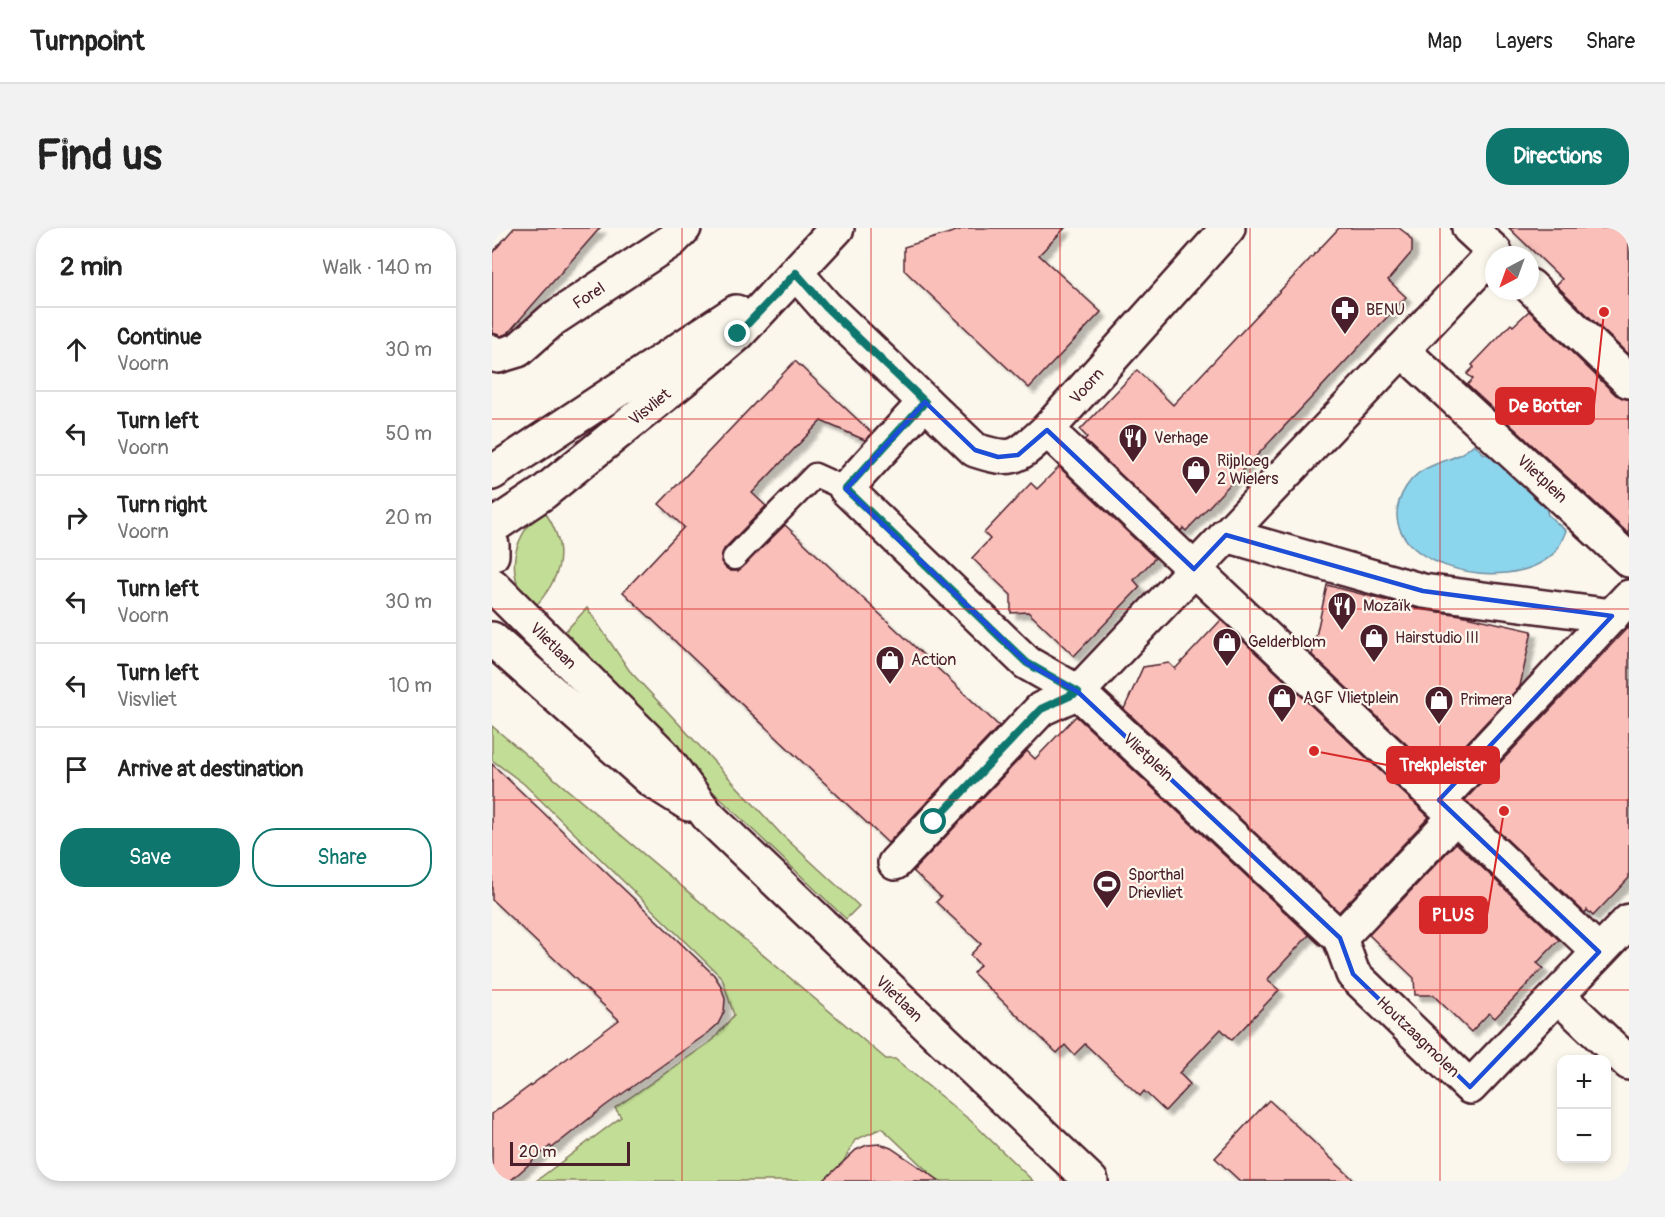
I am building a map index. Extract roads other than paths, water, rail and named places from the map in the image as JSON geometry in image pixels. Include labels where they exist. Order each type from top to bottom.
[{"type":"street","name":"Forel","points":[[492,351],[498,356],[518,350],[553,319],[671,241],[684,228]]},
{"type":"street","name":"Visvliet","points":[[492,527],[543,493],[738,334],[837,228]]},
{"type":"street","name":"Voorn","points":[[796,273],[826,307],[975,450],[998,457],[1018,455],[1047,430],[1228,228]]},
{"type":"street","points":[[1469,228],[1488,246]]},
{"type":"street","points":[[895,864],[1041,709],[1078,692],[1485,265]]},
{"type":"street","name":"Visvliet","points":[[492,473],[796,273]]},
{"type":"street","points":[[1539,295],[1629,381]]},
{"type":"street","name":"Vlietplein","points":[[1402,350],[1629,560]]},
{"type":"street","points":[[925,402],[846,489],[1027,663],[1078,692]]},
{"type":"street","points":[[1047,430],[1599,952]]},
{"type":"street","points":[[1226,535],[1423,591],[1620,607]]},
{"type":"street","points":[[492,545],[492,555]]},
{"type":"street","name":"Vlietlaan","points":[[492,585],[662,754],[708,816],[1091,1181]]},
{"type":"street","points":[[1340,938],[1447,808],[1620,607]]},
{"type":"street","name":"Vlietlaan","points":[[492,639],[651,780],[708,816]]},
{"type":"street","name":"Vlietplein","points":[[1078,692],[1340,938],[1353,974]]},
{"type":"street","name":"Houtzaagmolen","points":[[1353,974],[1470,1087],[1629,921]]},
{"type":"street","points":[[1558,996],[1629,1063]]},
{"type":"lane","points":[[734,558],[815,475],[846,489]]},
{"type":"water","points":[[1474,444],[1484,454],[1509,458],[1542,491],[1548,515],[1566,531],[1556,551],[1534,566],[1507,573],[1476,573],[1446,566],[1421,553],[1403,535],[1397,513],[1406,487],[1422,471],[1458,456]]},
{"type":"place","name":"De Botter","points":[[1604,312]]},
{"type":"place","name":"BENU","points":[[1345,336]]},
{"type":"place","name":"Verhage","points":[[1133,464]]},
{"type":"place","name":"Rijploeg 2 Wielers","points":[[1196,496]]},
{"type":"place","name":"Mozaïk","points":[[1342,632]]},
{"type":"place","name":"Hairstudio III","points":[[1374,664]]},
{"type":"place","name":"Gelderblom","points":[[1227,668]]},
{"type":"place","name":"Action","points":[[890,686]]},
{"type":"place","name":"AGF Vlietplein","points":[[1282,724]]},
{"type":"place","name":"Primera","points":[[1439,726]]},
{"type":"place","name":"Trekpleister","points":[[1314,751]]},
{"type":"place","name":"PLUS","points":[[1504,811]]},
{"type":"place","name":"Sporthal Drievliet","points":[[1107,910]]}]
